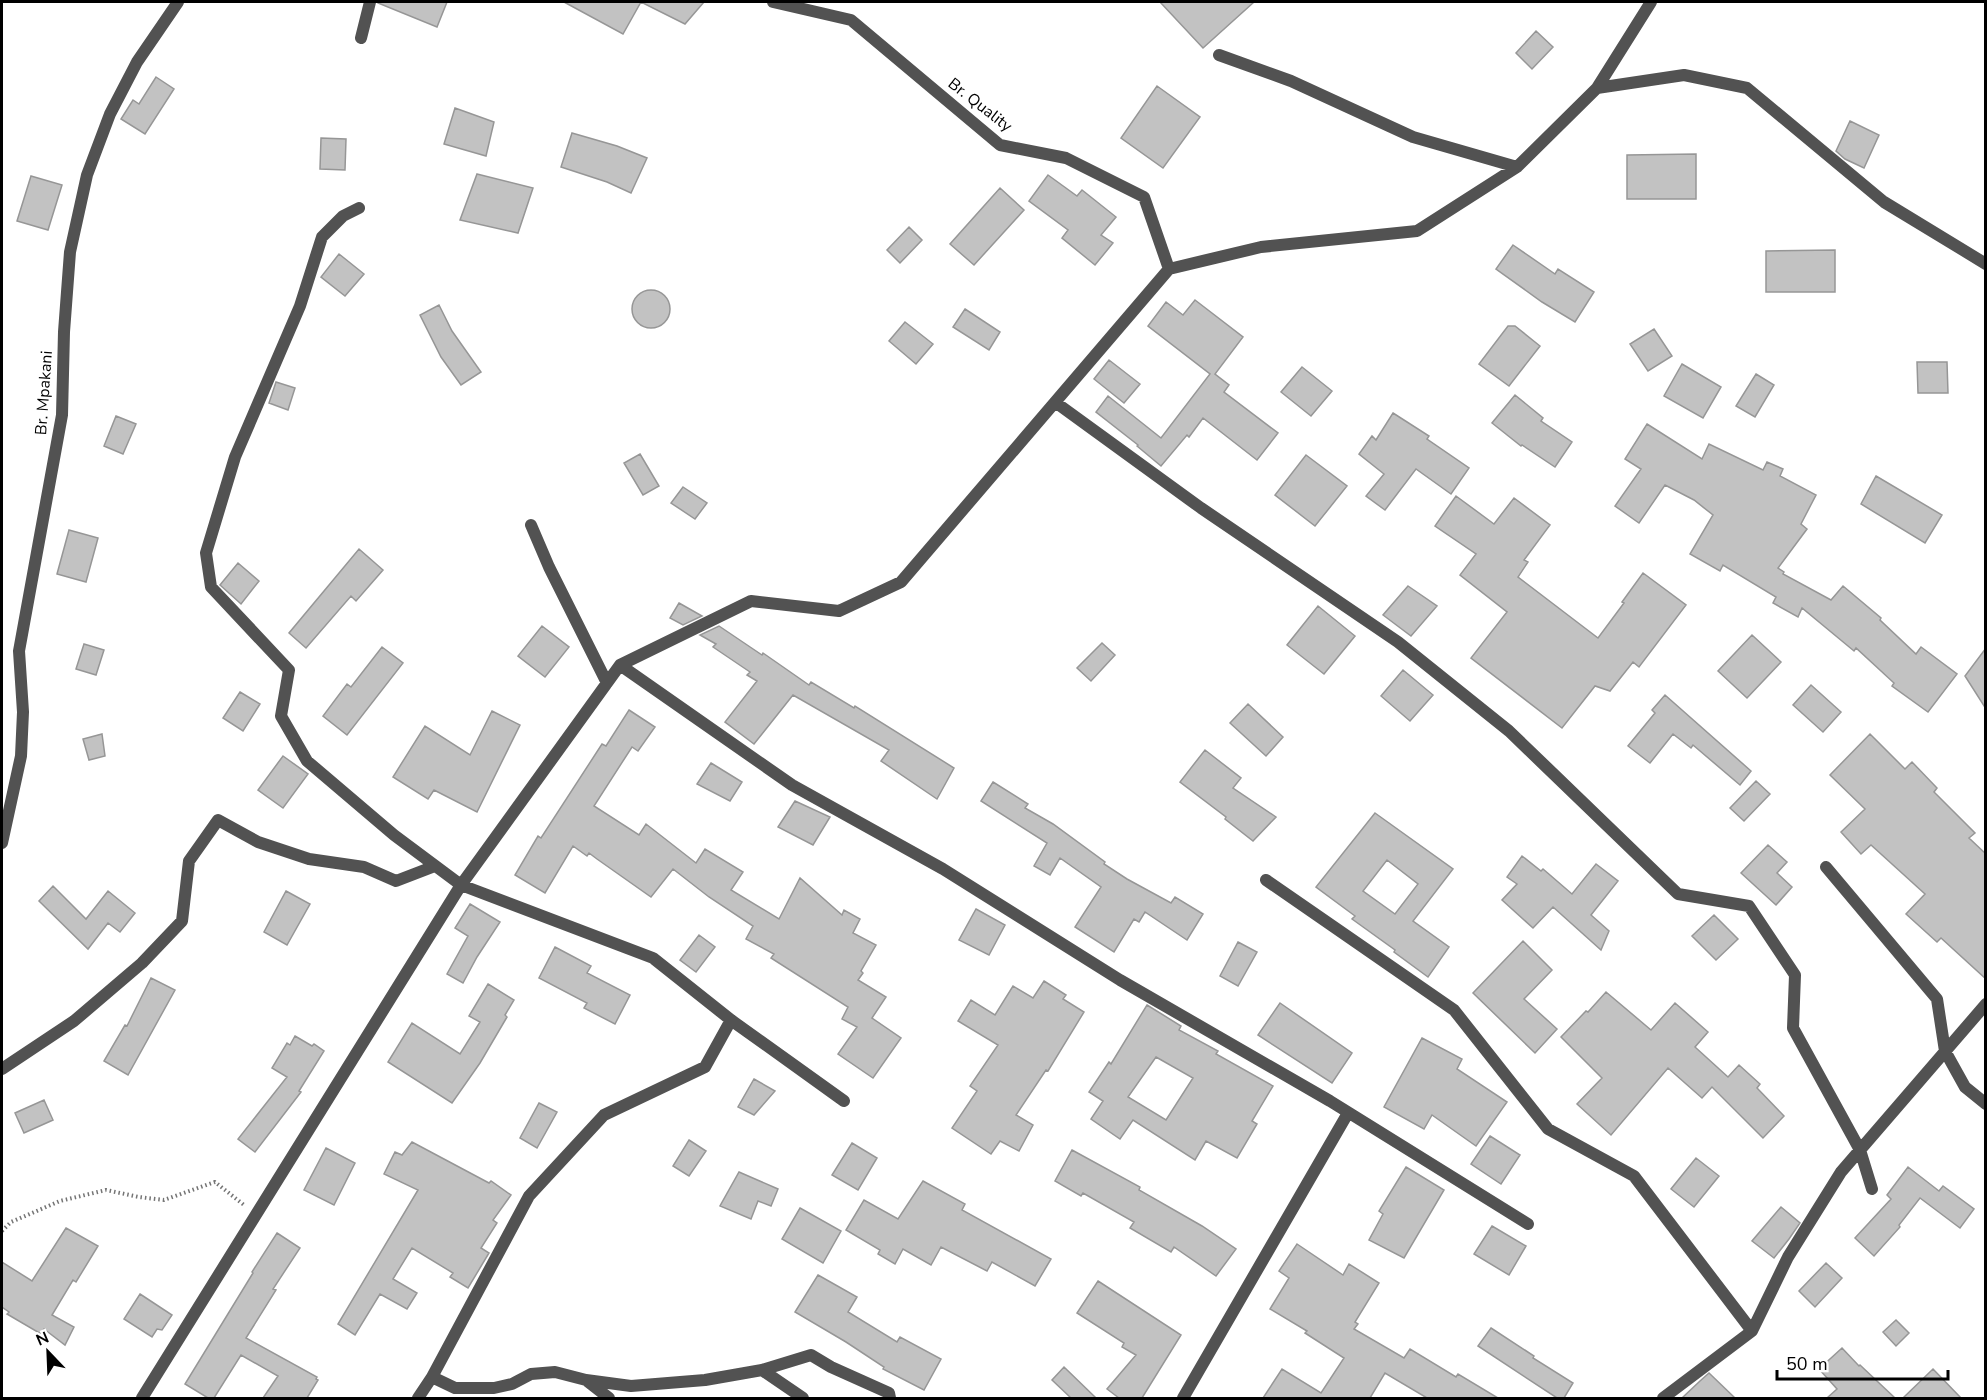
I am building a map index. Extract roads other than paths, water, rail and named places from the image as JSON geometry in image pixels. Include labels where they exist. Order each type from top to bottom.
[{"type":"street","name":"Br. Mpakani","points":[[2,843],[21,756],[23,712],[19,651],[63,415],[64,332],[70,252],[87,175],[110,114],[137,62],[178,2]]},
{"type":"street","points":[[361,38],[370,2]]},
{"type":"street","name":"Br. Quality","points":[[773,2],[851,20],[1000,145],[1066,158],[1144,197],[1169,269]]},
{"type":"street","points":[[142,1398],[460,885],[620,665],[751,601],[839,611],[901,582],[1169,269],[1261,247],[1417,231],[1517,167],[1597,88],[1651,2]]},
{"type":"street","points":[[1219,55],[1291,81],[1413,137],[1517,167]]},
{"type":"street","points":[[1597,88],[1684,75],[1747,88],[1884,202],[1986,264]]},
{"type":"street","points":[[359,208],[343,216],[322,237],[300,306],[235,457],[206,553],[211,587],[289,670],[281,716],[306,761],[394,835],[460,885],[653,958],[731,1020],[844,1101]]},
{"type":"street","points":[[1055,402],[1201,508],[1398,642],[1509,731],[1678,894],[1749,906],[1795,975],[1793,1028],[1860,1150],[1872,1189]]},
{"type":"street","points":[[531,525],[549,567],[608,683]]},
{"type":"street","points":[[620,665],[792,785],[943,869],[1120,980],[1348,1113],[1528,1224]]},
{"type":"street","points":[[2,1069],[74,1021],[142,963],[182,921],[189,861],[218,820],[258,842],[309,859],[364,867],[396,881],[435,866]]},
{"type":"street","points":[[1826,867],[1937,999],[1945,1051],[1965,1087],[1986,1104]]},
{"type":"street","points":[[1266,880],[1454,1010],[1548,1129],[1634,1176],[1752,1331]]},
{"type":"street","points":[[1663,1398],[1752,1331],[1788,1257],[1841,1172],[1986,1004]]},
{"type":"street","points":[[418,1398],[432,1377],[529,1196],[604,1115],[705,1067],[731,1020]]},
{"type":"street","points":[[1183,1398],[1348,1113]]},
{"type":"street","points":[[432,1377],[455,1388],[494,1389],[512,1384],[531,1374],[555,1372],[586,1380],[631,1386],[705,1380],[762,1370],[811,1355],[831,1367],[890,1393],[890,1398]]},
{"type":"street","points":[[762,1370],[803,1398]]},
{"type":"street","points":[[586,1380],[609,1398]]}]
